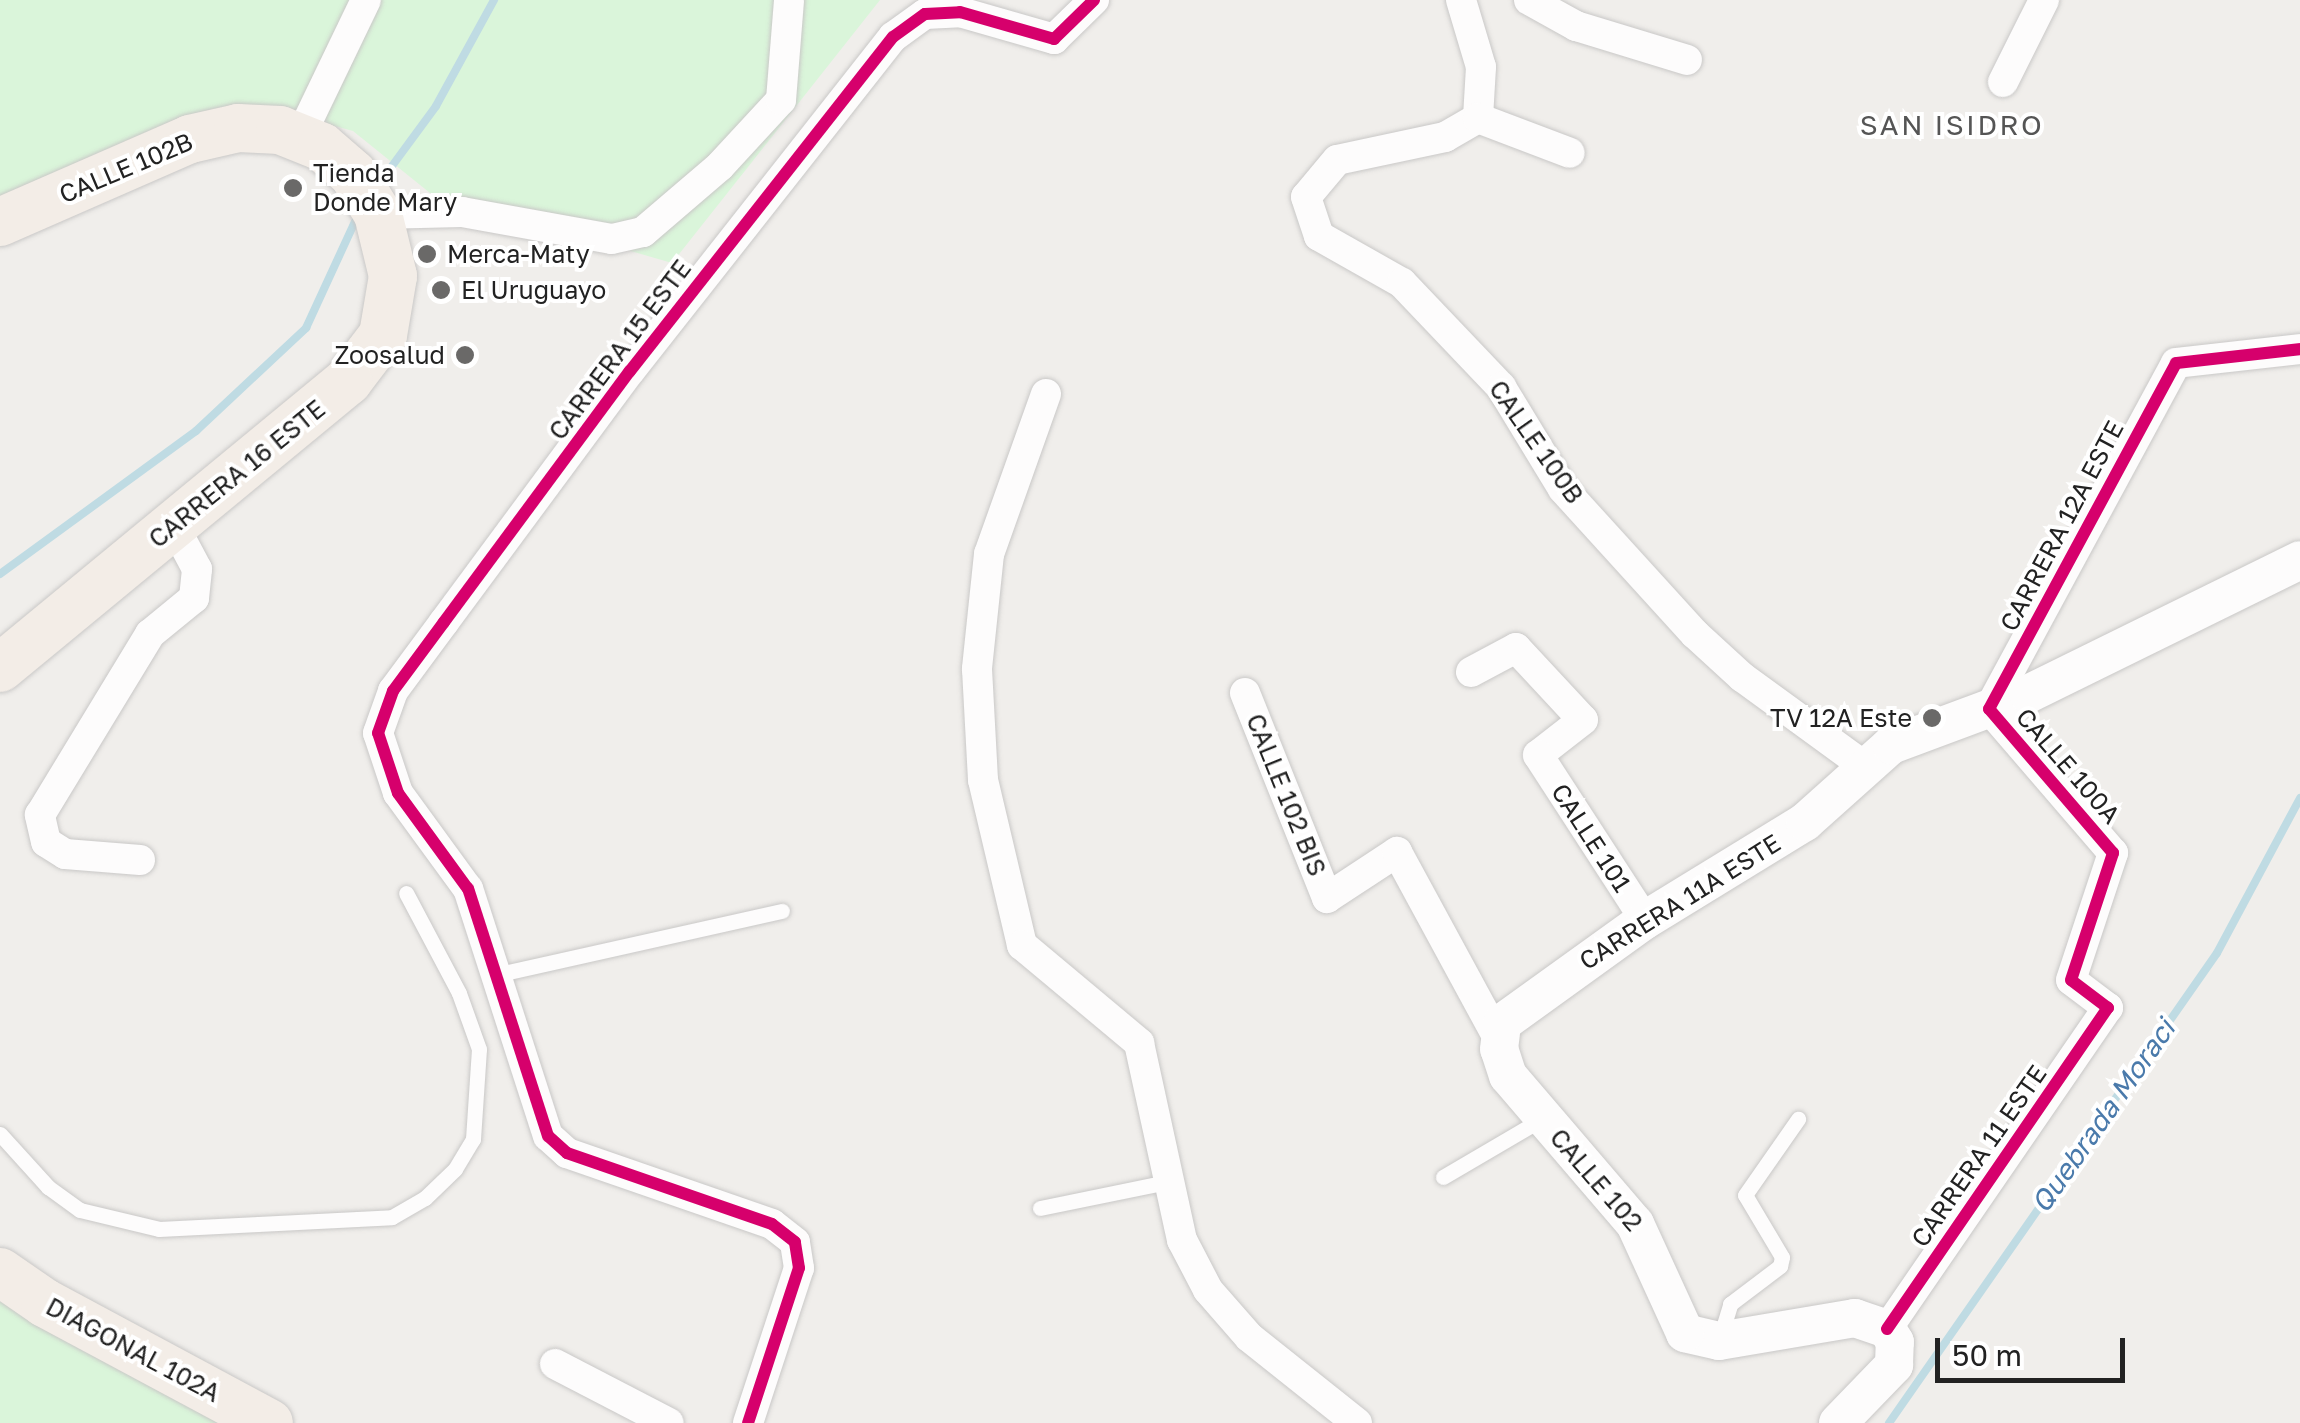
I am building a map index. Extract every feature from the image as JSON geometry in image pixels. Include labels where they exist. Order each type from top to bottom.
[{"type":"main road","name":"CARRERA 16 ESTE","points":[[0,668],[326,401],[370,356],[382,335],[393,276],[378,214],[337,157],[278,132]]},
{"type":"main road","name":"CALLE 102B","points":[[0,222],[190,138],[278,132]]},
{"type":"main road","name":"DIAGONAL 102A","points":[[0,1272],[45,1303],[269,1423]]},
{"type":"street","points":[[278,132],[366,0]]},
{"type":"street","points":[[378,214],[462,212],[612,239],[643,232],[776,108],[785,82],[789,0]]},
{"type":"street","name":"CARRERA 15 ESTE","points":[[495,975],[468,888],[398,793],[378,733],[393,691],[630,370],[894,37],[925,14],[960,12],[1054,40],[1094,0]]},
{"type":"street","points":[[1461,0],[1481,67],[1478,118],[1570,153]]},
{"type":"street","points":[[1529,0],[1576,26],[1687,60]]},
{"type":"street","points":[[2003,82],[2044,0]]},
{"type":"street","name":"CALLE 100B","points":[[1478,118],[1445,137],[1337,160],[1306,197],[1318,236],[1402,283],[1500,387],[1563,489],[1695,634],[1742,678],[1864,766]]},
{"type":"street","name":"CARRERA 12A ESTE","points":[[1989,709],[2176,364],[2300,349]]},
{"type":"street","points":[[1046,394],[990,554],[977,669],[984,780],[1022,945],[1140,1043],[1182,1240],[1208,1290],[1249,1336],[1357,1423]]},
{"type":"street","points":[[140,860],[65,854],[46,842],[40,815],[150,634],[194,598],[197,569],[174,526]]},
{"type":"street","name":"CARRERA 11A ESTE","points":[[1497,1036],[1517,1007],[1644,920],[1780,840],[1864,766],[1911,734],[1989,709],[2300,560]]},
{"type":"street","name":"CALLE 101","points":[[1471,672],[1516,648],[1583,720],[1538,755],[1644,920]]},
{"type":"street","name":"CALLE 102 BIS","points":[[1245,693],[1327,898],[1397,852]]},
{"type":"street","name":"CALLE 100A","points":[[1989,709],[2113,852],[2071,980],[2108,1008]]},
{"type":"street","name":"CALLE 102","points":[[1397,852],[1497,1036],[1508,1076],[1636,1224],[1685,1333],[1719,1341]]},
{"type":"street","points":[[495,975],[548,1136],[567,1153],[772,1224],[795,1242],[799,1268],[748,1423]]},
{"type":"street","name":"CARRERA 11 ESTE","points":[[1887,1329],[2108,1008]]},
{"type":"street","points":[[1719,1341],[1855,1318],[1887,1329],[1896,1342],[1894,1364],[1838,1423]]},
{"type":"street","points":[[555,1364],[669,1423]]},
{"type":"lane","points":[[0,1134],[48,1187],[80,1210],[159,1229],[392,1217],[425,1198],[455,1169],[472,1139],[479,1049],[459,992],[406,893]]},
{"type":"lane","points":[[495,975],[782,911]]},
{"type":"lane","points":[[1443,1178],[1542,1119]]},
{"type":"lane","points":[[1719,1341],[1730,1304],[1780,1266],[1782,1257],[1745,1196],[1798,1119]]},
{"type":"lane","points":[[1040,1208],[1171,1182]]},
{"type":"green space","points":[[0,0],[880,0],[672,263],[430,193],[353,131],[287,113],[0,209]]},
{"type":"green space","points":[[0,1295],[226,1423],[0,1423]]},
{"type":"waterway","points":[[381,181],[436,106],[494,0]]},
{"type":"waterway","points":[[0,574],[196,431],[306,328],[358,215]]},
{"type":"waterway","name":"Quebrada Moraci","points":[[1889,1423],[2217,953],[2300,798]]},
{"type":"cycle path","points":[[748,1423],[799,1268],[795,1242],[772,1224],[567,1153],[548,1136],[468,889],[398,793],[378,733],[393,691],[444,622],[630,371],[893,37],[925,14],[960,12],[1054,39],[1094,0]]},
{"type":"cycle path","points":[[1887,1329],[2108,1008],[2071,980],[2113,853],[1989,709],[2176,363],[2300,349]]},
{"type":"place","name":"Tienda Donde Mary","points":[[293,188]]},
{"type":"place","name":"Merca-Maty","points":[[427,254]]},
{"type":"place","name":"El Uruguayo","points":[[441,290]]},
{"type":"place","name":"Zoosalud","points":[[465,355]]},
{"type":"place","name":"TV 12A Este","points":[[1932,718]]},
{"type":"district","name":"SAN ISIDRO","points":[[1952,125]]}]
